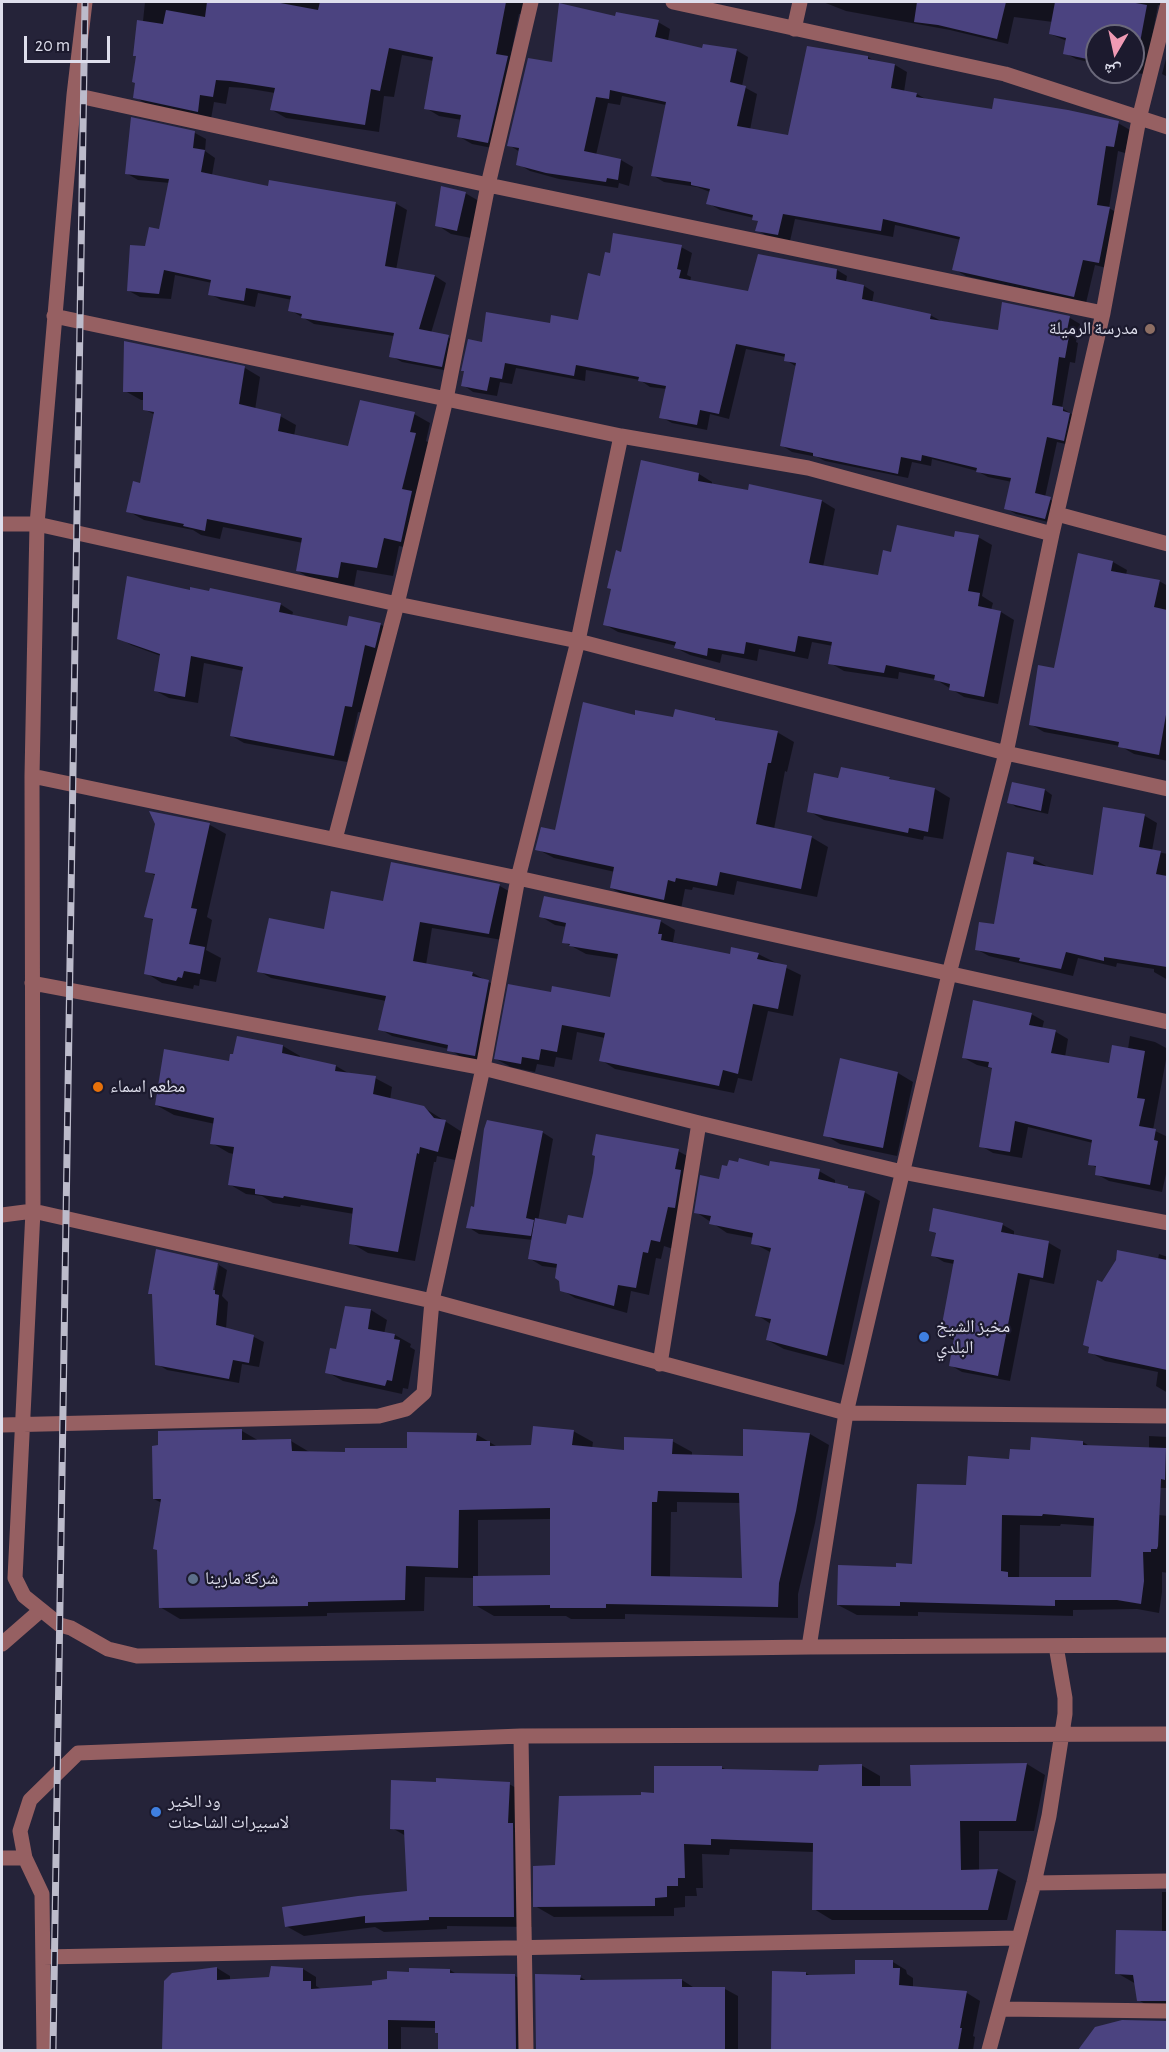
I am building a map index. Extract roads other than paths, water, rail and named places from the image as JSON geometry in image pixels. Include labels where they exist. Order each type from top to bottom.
[{"type":"street","points":[[86,2],[74,96],[37,524],[32,776],[33,1211],[15,1578],[24,1596],[60,1625],[71,1628],[108,1649],[137,1656],[808,1647],[1167,1645]]},
{"type":"street","points":[[335,839],[397,604],[446,399],[488,185],[531,2]]},
{"type":"street","points":[[674,2],[1005,74],[1167,127]]},
{"type":"street","points":[[794,29],[800,2]]},
{"type":"street","points":[[808,1647],[846,1413],[949,974],[1006,753],[1052,534],[1103,313],[1139,119],[1167,3]]},
{"type":"street","points":[[74,96],[1103,313]]},
{"type":"street","points":[[54,316],[621,436],[823,472],[1052,534]]},
{"type":"street","points":[[2,1425],[379,1416],[406,1409],[424,1393],[432,1301],[483,1068],[518,878],[578,641],[621,436]]},
{"type":"street","points":[[1058,514],[1167,544]]},
{"type":"street","points":[[2,524],[37,524],[397,604],[578,641],[1006,753],[1167,789]]},
{"type":"street","points":[[32,776],[518,878],[1167,1022]]},
{"type":"street","points":[[32,982],[483,1068],[902,1172],[1167,1223]]},
{"type":"street","points":[[660,1364],[699,1123]]},
{"type":"street","points":[[2,1215],[33,1211],[432,1301],[846,1413],[1167,1416]]},
{"type":"street","points":[[2,1644],[41,1610]]},
{"type":"street","points":[[989,2050],[1034,1883],[1049,1816],[1063,1733],[1065,1698],[1056,1646]]},
{"type":"street","points":[[44,2050],[42,1894],[25,1858],[20,1831],[30,1800],[78,1753],[521,1736],[1167,1734]]},
{"type":"street","points":[[521,1736],[526,2050]]},
{"type":"street","points":[[2,1858],[25,1858]]},
{"type":"street","points":[[1034,1883],[1167,1881]]},
{"type":"street","points":[[43,1957],[1019,1938]]},
{"type":"street","points":[[1000,2009],[1167,2011]]},
{"type":"railway","points":[[53,2050],[85,2]]},
{"type":"place","name":"مدرسة الرميلة","points":[[1150,329]]},
{"type":"place","name":"مطعم اسماء","points":[[98,1087]]},
{"type":"place","name":"مخبز الشيخ البلدي","points":[[924,1337]]},
{"type":"place","name":"شركة مارينا","points":[[193,1579]]},
{"type":"place","name":"ود الخير لاسبيرات الشاحنات","points":[[156,1812]]}]
